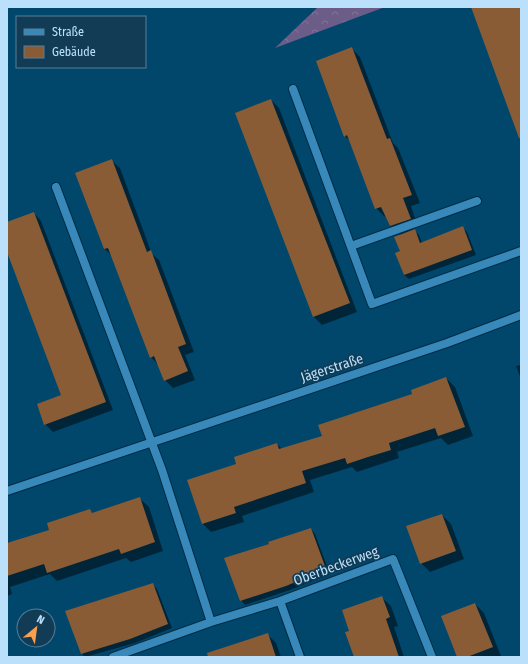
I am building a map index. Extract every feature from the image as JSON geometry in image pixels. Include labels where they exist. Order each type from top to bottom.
[{"type":"street","points":[[293,89],[372,304],[521,251]]},
{"type":"street","points":[[56,187],[150,443],[162,470],[211,622]]},
{"type":"street","points":[[351,246],[477,201]]},
{"type":"street","name":"Jägerstraße","points":[[7,491],[447,343],[521,315]]},
{"type":"street","name":"Oberbeckerweg","points":[[113,657],[211,622],[280,600],[393,559],[432,657]]},
{"type":"street","name":"Oberbeckerweg","points":[[280,600],[300,657]]},
{"type":"green space","points":[[318,7],[385,7],[275,48]]},
{"type":"building","points":[[471,7],[521,7],[521,138],[519,138]]},
{"type":"building","points":[[352,47],[387,139],[390,138],[412,195],[403,198],[411,219],[390,226],[381,207],[375,209],[347,135],[344,137],[316,61]]},
{"type":"building","points":[[271,99],[350,303],[313,317],[235,113]]},
{"type":"building","points":[[112,159],[147,252],[151,250],[186,344],[178,347],[188,371],[164,381],[154,356],[150,358],[108,248],[104,249],[75,173]]},
{"type":"building","points":[[34,212],[106,402],[44,425],[37,404],[61,395],[7,252],[7,222]]},
{"type":"building","points":[[463,226],[472,250],[404,275],[395,253],[400,251],[394,237],[415,229],[420,243]]},
{"type":"building","points":[[446,377],[465,427],[438,436],[435,428],[389,443],[391,450],[347,464],[345,458],[302,471],[306,483],[234,507],[236,513],[202,524],[187,480],[236,464],[234,457],[277,443],[279,449],[322,436],[318,425],[412,394],[411,390]]},
{"type":"building","points":[[140,497],[155,542],[121,554],[119,549],[47,573],[44,564],[7,576],[7,543],[49,530],[47,523],[90,509],[92,513]]},
{"type":"building","points":[[442,514],[456,551],[420,564],[406,526]]},
{"type":"building","points":[[311,528],[326,569],[286,586],[240,601],[224,558],[269,544],[268,542]]},
{"type":"building","points":[[153,583],[168,624],[130,639],[81,654],[65,611]]},
{"type":"building","points":[[382,596],[390,617],[386,619],[399,657],[354,657],[345,632],[349,631],[342,610]]},
{"type":"building","points":[[475,603],[493,647],[467,657],[457,657],[441,616]]},
{"type":"building","points":[[268,633],[276,657],[208,657],[207,653]]}]
